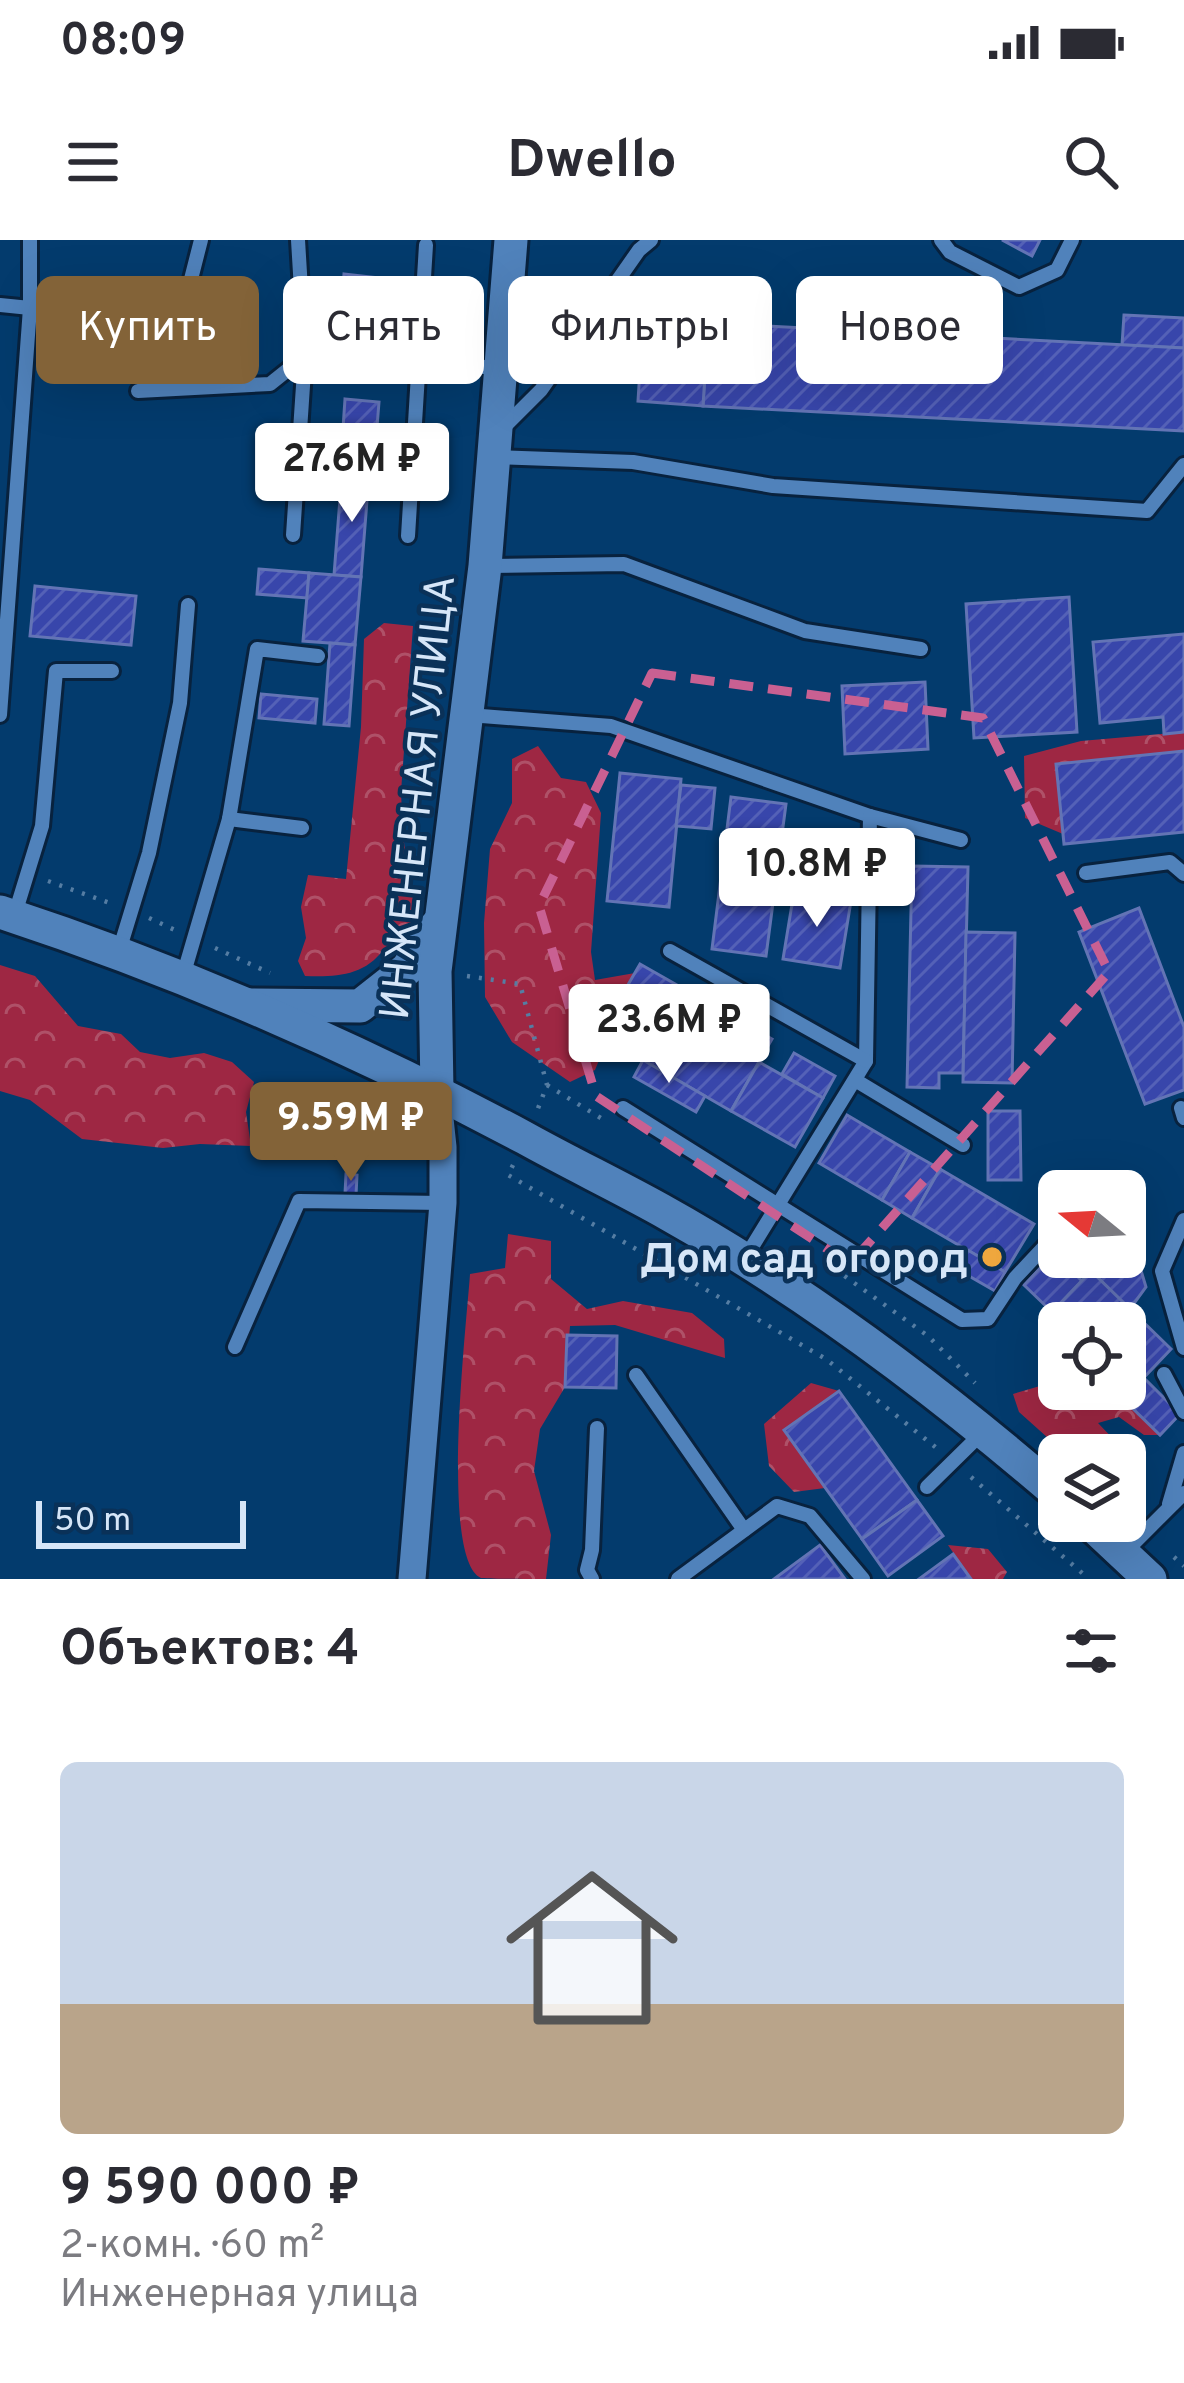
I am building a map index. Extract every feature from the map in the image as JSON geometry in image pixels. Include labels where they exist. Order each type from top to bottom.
[{"type":"main road","name":"ИНЖЕНЕРНАЯ УЛИЦА","points":[[437,1090],[435,971],[485,566],[512,240]]},
{"type":"main road","points":[[7,915],[245,1005],[437,1090],[661,1210],[890,1359],[1038,1478]]},
{"type":"main road","points":[[245,1005],[360,1006],[407,969],[442,918]]},
{"type":"main road","points":[[1112,1542],[1150,1579]]},
{"type":"street","name":"ИНЖЕНЕРНАЯ УЛИЦА","points":[[412,1579],[443,1203],[437,1090]]},
{"type":"lane","points":[[189,388],[189,287],[201,240]]},
{"type":"lane","points":[[298,240],[300,276]]},
{"type":"lane","points":[[495,446],[651,240]]},
{"type":"lane","points":[[941,240],[950,252],[1019,286],[1057,270],[1072,240]]},
{"type":"lane","points":[[0,716],[30,308],[28,244]]},
{"type":"lane","points":[[424,276],[426,245]]},
{"type":"lane","points":[[0,305],[30,308]]},
{"type":"lane","points":[[484,367],[501,368]]},
{"type":"lane","points":[[138,391],[270,384],[283,373]]},
{"type":"lane","points":[[293,535],[302,384]]},
{"type":"lane","points":[[407,536],[418,384]]},
{"type":"lane","points":[[495,446],[633,462],[773,486],[1147,511],[1184,465]]},
{"type":"lane","points":[[485,566],[624,565],[805,632],[921,650]]},
{"type":"lane","points":[[117,956],[149,853],[176,724],[188,605]]},
{"type":"lane","points":[[182,981],[229,819],[257,649],[318,656]]},
{"type":"lane","points":[[7,915],[42,826],[56,671],[112,671]]},
{"type":"lane","points":[[469,715],[611,726],[870,816],[961,840]]},
{"type":"lane","points":[[744,1260],[866,1061],[870,816]]},
{"type":"lane","points":[[229,819],[302,828]]},
{"type":"lane","points":[[1087,873],[1170,862],[1184,874]]},
{"type":"lane","points":[[670,951],[866,1061]]},
{"type":"lane","points":[[855,1080],[963,1145]]},
{"type":"lane","points":[[623,1108],[962,1320],[988,1319],[1038,1253]]},
{"type":"lane","points":[[235,1347],[299,1201],[443,1203]]},
{"type":"lane","points":[[1184,1220],[1162,1271],[1184,1348]]},
{"type":"lane","points":[[1164,1374],[1184,1412]]},
{"type":"lane","points":[[636,1375],[744,1530]]},
{"type":"lane","points":[[592,1579],[587,1570],[597,1428]]},
{"type":"lane","points":[[927,1487],[982,1433]]},
{"type":"lane","points":[[1168,1508],[1184,1454]]},
{"type":"lane","points":[[1124,1553],[1184,1492]]},
{"type":"lane","points":[[678,1579],[777,1506],[810,1516],[863,1579]]},
{"type":"lane","points":[[1168,1508],[1184,1506]]},
{"type":"path","points":[[548,1085],[608,1122]]},
{"type":"path","points":[[821,1259],[928,1336],[978,1386]]},
{"type":"highlighted area","points":[[652,673],[983,718],[1109,972],[850,1264],[596,1096],[539,906]]},
{"type":"green space","points":[[384,623],[413,626],[401,792],[418,930],[398,958],[384,949],[368,965],[349,973],[305,976],[298,961],[306,938],[301,907],[308,875],[346,879],[364,639]]},
{"type":"green space","points":[[1184,732],[1184,751],[1063,834],[1025,818],[1024,756],[1081,741]]},
{"type":"green space","points":[[538,746],[561,778],[586,782],[601,813],[591,952],[595,980],[635,973],[595,1070],[570,1082],[512,1042],[485,997],[490,849],[512,803],[512,759]]},
{"type":"green space","points":[[0,965],[35,976],[78,1026],[121,1034],[140,1052],[170,1058],[204,1053],[232,1062],[254,1082],[246,1112],[251,1146],[163,1148],[82,1139],[30,1100],[0,1091]]},
{"type":"green space","points":[[508,1234],[551,1241],[551,1279],[587,1309],[623,1301],[692,1313],[724,1339],[725,1358],[615,1325],[570,1326],[565,1387],[540,1429],[534,1471],[551,1535],[546,1579],[481,1578],[468,1561],[461,1529],[459,1436],[470,1274],[505,1268]]},
{"type":"green space","points":[[811,1383],[839,1391],[784,1430],[825,1488],[794,1492],[769,1466],[764,1424]]},
{"type":"green space","points":[[1038,1387],[1038,1410],[1134,1410],[1160,1435],[1143,1434],[1119,1417],[1098,1423],[1108,1434],[1044,1434],[1019,1412],[1013,1394]]},
{"type":"green space","points":[[948,1545],[988,1549],[1007,1572],[1003,1579],[971,1579]]},
{"type":"building","points":[[1002,240],[1040,240],[1032,256]]},
{"type":"building","points":[[1124,315],[1184,318],[1184,348],[1122,345]]},
{"type":"building","points":[[772,326],[796,328],[796,384],[1003,384],[1003,338],[1184,348],[1184,431],[703,406],[704,384],[772,384]]},
{"type":"building","points":[[639,384],[704,384],[703,406],[638,401]]},
{"type":"building","points":[[345,399],[379,402],[373,476],[340,473]]},
{"type":"building","points":[[342,473],[369,475],[361,577],[334,575]]},
{"type":"building","points":[[259,569],[309,573],[307,598],[257,594]]},
{"type":"building","points":[[309,573],[361,577],[355,645],[303,641]]},
{"type":"building","points":[[35,586],[136,596],[131,645],[30,636]]},
{"type":"building","points":[[1069,597],[1077,732],[974,738],[966,604]]},
{"type":"building","points":[[1184,634],[1184,732],[1164,734],[1163,717],[1100,723],[1093,642]]},
{"type":"building","points":[[330,643],[355,645],[349,726],[324,724]]},
{"type":"building","points":[[925,682],[928,749],[845,754],[842,686]]},
{"type":"building","points":[[261,694],[317,699],[315,723],[259,718]]},
{"type":"building","points":[[1184,751],[1184,832],[1064,844],[1056,764]]},
{"type":"building","points":[[620,773],[681,779],[669,907],[607,901]]},
{"type":"building","points":[[681,785],[715,788],[711,829],[676,826]]},
{"type":"building","points":[[731,797],[786,804],[766,956],[712,949]]},
{"type":"building","points":[[912,866],[968,867],[963,1073],[939,1073],[939,1088],[907,1087]]},
{"type":"building","points":[[794,892],[851,901],[840,968],[783,959]]},
{"type":"building","points":[[1139,908],[1184,1027],[1184,1090],[1145,1104],[1079,932]]},
{"type":"building","points":[[966,932],[1015,933],[1012,1083],[963,1082]]},
{"type":"building","points":[[640,964],[772,1039],[731,1111],[599,1035]]},
{"type":"building","points":[[794,1053],[835,1076],[823,1098],[782,1074]]},
{"type":"building","points":[[643,1060],[705,1096],[696,1112],[634,1077]]},
{"type":"building","points":[[759,1062],[823,1098],[795,1147],[731,1111]]},
{"type":"building","points":[[988,1111],[1020,1111],[1021,1180],[988,1180]]},
{"type":"building","points":[[847,1115],[910,1152],[882,1200],[819,1163]]},
{"type":"building","points":[[910,1152],[940,1169],[912,1218],[882,1200]]},
{"type":"building","points":[[940,1169],[1034,1224],[1005,1272],[912,1218]]},
{"type":"building","points":[[346,1174],[357,1175],[356,1195],[345,1194]]},
{"type":"building","points":[[966,1249],[1005,1272],[995,1291],[955,1268]]},
{"type":"building","points":[[1038,1270],[1038,1278],[1082,1281],[1062,1302],[1042,1302],[1024,1285]]},
{"type":"building","points":[[1084,1278],[1098,1278],[1123,1302],[1062,1302]]},
{"type":"building","points":[[1098,1278],[1143,1278],[1146,1287],[1135,1302],[1123,1302]]},
{"type":"building","points":[[1146,1325],[1171,1349],[1146,1375]]},
{"type":"building","points":[[567,1335],[617,1336],[616,1388],[565,1387]]},
{"type":"building","points":[[1146,1380],[1180,1414],[1160,1435],[1134,1410],[1146,1410]]},
{"type":"building","points":[[839,1391],[917,1500],[862,1539],[784,1430]]},
{"type":"building","points":[[917,1500],[943,1536],[888,1576],[862,1539]]},
{"type":"building","points":[[820,1545],[845,1579],[774,1579]]},
{"type":"building","points":[[953,1554],[971,1579],[919,1579]]},
{"type":"place","name":"Дом сад огород","points":[[992,1257]]}]
